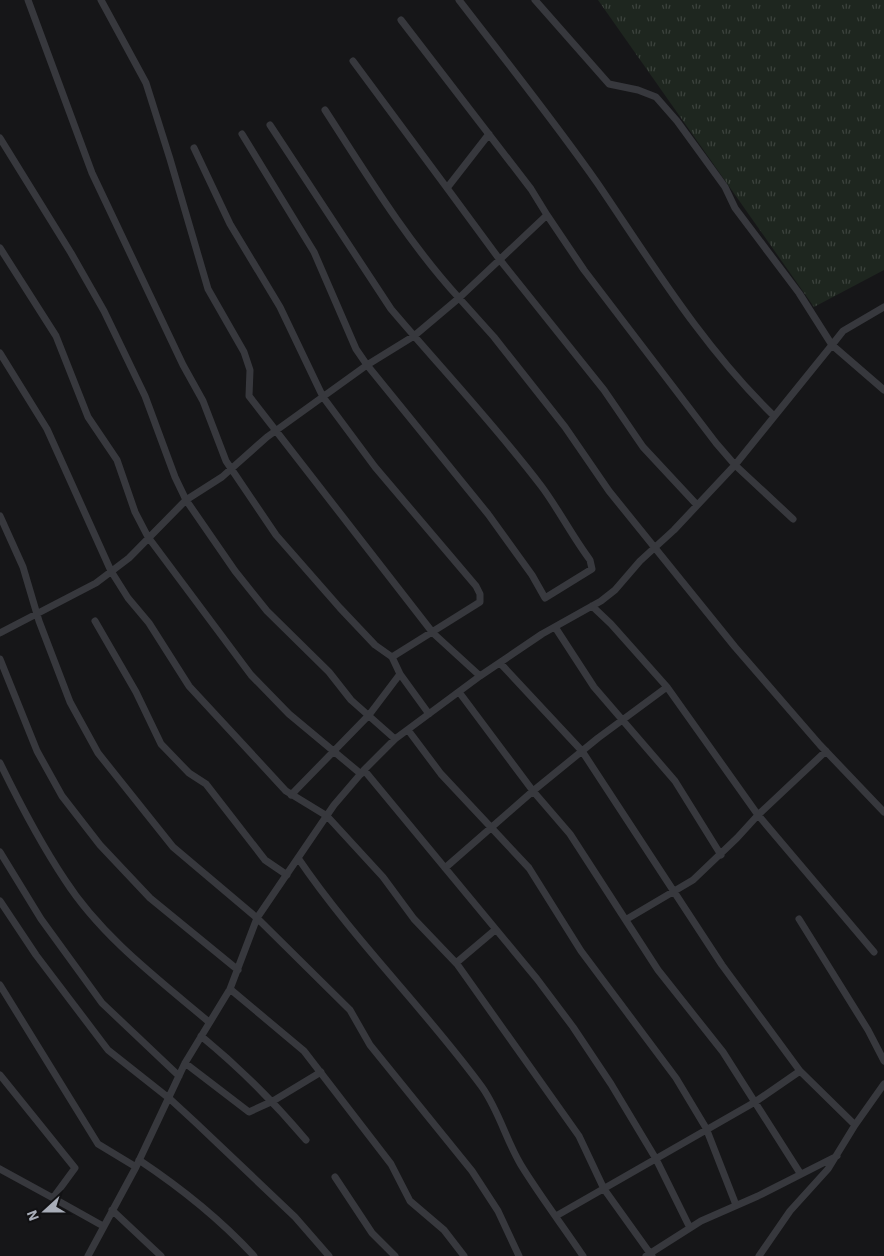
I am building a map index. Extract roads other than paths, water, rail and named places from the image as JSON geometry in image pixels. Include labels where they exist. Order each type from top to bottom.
[{"type":"street","points":[[28,0],[92,173],[183,365],[203,401],[222,452],[262,517],[309,575],[375,645],[392,657],[400,674],[429,714]]},
{"type":"street","points":[[101,0],[146,83],[208,289],[244,352],[250,370],[249,394],[382,570],[433,632],[480,676]]},
{"type":"street","points":[[459,0],[559,128],[660,278],[708,343],[742,384],[774,416]]},
{"type":"street","points":[[536,0],[608,84],[638,90],[656,97],[677,121],[724,187],[735,208],[799,293],[832,345],[884,390]]},
{"type":"street","points":[[401,20],[531,188],[584,270],[685,404],[735,465],[793,519]]},
{"type":"street","points":[[353,61],[500,260],[604,390],[643,447],[697,505]]},
{"type":"street","points":[[326,110],[397,221],[431,267],[565,426],[609,491],[735,647],[826,751],[884,812]]},
{"type":"street","points":[[242,134],[314,252],[356,349],[440,458],[488,514],[532,575],[545,598],[592,569],[590,560],[540,485],[391,309],[360,265],[270,125]]},
{"type":"street","points":[[447,188],[489,134]]},
{"type":"street","points":[[0,138],[71,252],[104,311],[145,396],[186,500],[235,571],[267,611],[329,672],[351,700],[395,739]]},
{"type":"street","points":[[194,148],[230,224],[280,307],[323,397],[375,467],[476,586],[480,594],[480,602],[392,657]]},
{"type":"street","points":[[0,633],[96,583],[129,558],[186,500],[232,469],[278,430],[367,365],[414,336],[459,298],[547,215]]},
{"type":"street","points":[[0,248],[56,336],[88,417],[117,460],[135,512],[148,537],[251,675],[290,714],[362,772],[445,868],[537,980],[573,1027],[611,1084],[656,1159],[690,1228]]},
{"type":"street","points":[[88,1256],[138,1163],[170,1099],[179,1076],[230,988],[257,918],[326,816],[362,772],[395,739],[480,676],[615,590],[735,465],[843,330],[884,307]]},
{"type":"street","points":[[0,353],[47,428],[111,571],[128,598],[149,623],[194,692],[291,795],[326,816],[383,877],[414,919],[456,962],[579,1136],[604,1189],[650,1255],[690,1228],[837,1156]]},
{"type":"street","points":[[0,516],[23,567],[37,615],[70,702],[98,753],[174,847],[257,918],[350,1010],[370,1045],[472,1172],[498,1210],[520,1256]]},
{"type":"street","points":[[592,606],[611,624],[667,687],[758,814],[874,952]]},
{"type":"street","points":[[95,621],[136,692],[161,744],[189,773],[206,784],[265,860],[286,875]]},
{"type":"street","points":[[555,627],[594,687],[675,781],[721,854]]},
{"type":"street","points":[[0,659],[37,751],[62,796],[100,845],[150,898],[238,970]]},
{"type":"street","points":[[500,663],[582,751],[722,965],[800,1070],[855,1124]]},
{"type":"street","points":[[291,795],[368,715],[400,674]]},
{"type":"street","points":[[445,868],[582,751],[667,687]]},
{"type":"street","points":[[459,692],[533,791],[570,834],[627,919],[658,970],[723,1052],[800,1173]]},
{"type":"street","points":[[408,730],[441,774],[529,868],[581,951],[676,1078],[706,1128],[736,1205]]},
{"type":"street","points":[[627,919],[693,880],[721,854],[758,814],[826,751]]},
{"type":"street","points":[[0,764],[65,881],[98,921],[133,956],[209,1022]]},
{"type":"street","points":[[0,852],[41,918],[102,1003],[179,1076]]},
{"type":"street","points":[[298,858],[320,891],[387,972],[410,996],[483,1088],[503,1123],[520,1164],[583,1256]]},
{"type":"street","points":[[0,901],[36,954],[108,1050],[170,1099],[295,1217],[329,1256]]},
{"type":"street","points":[[799,919],[868,1030],[884,1061]]},
{"type":"street","points":[[456,962],[495,930]]},
{"type":"street","points":[[0,985],[98,1144],[138,1163],[188,1194],[234,1234],[254,1256]]},
{"type":"street","points":[[230,988],[288,1036],[321,1072],[391,1164],[410,1201],[444,1230],[464,1256]]},
{"type":"street","points":[[201,1036],[233,1062],[273,1101],[306,1140]]},
{"type":"street","points":[[186,1064],[249,1112],[273,1101],[321,1072]]},
{"type":"street","points":[[556,1216],[706,1128],[755,1102],[800,1070]]},
{"type":"street","points":[[0,1075],[75,1168],[53,1198]]},
{"type":"street","points":[[759,1256],[790,1211],[837,1156],[855,1124],[884,1084]]},
{"type":"street","points":[[0,1169],[103,1226]]},
{"type":"street","points":[[335,1177],[372,1233],[395,1256]]},
{"type":"street","points":[[112,1210],[161,1256]]}]
